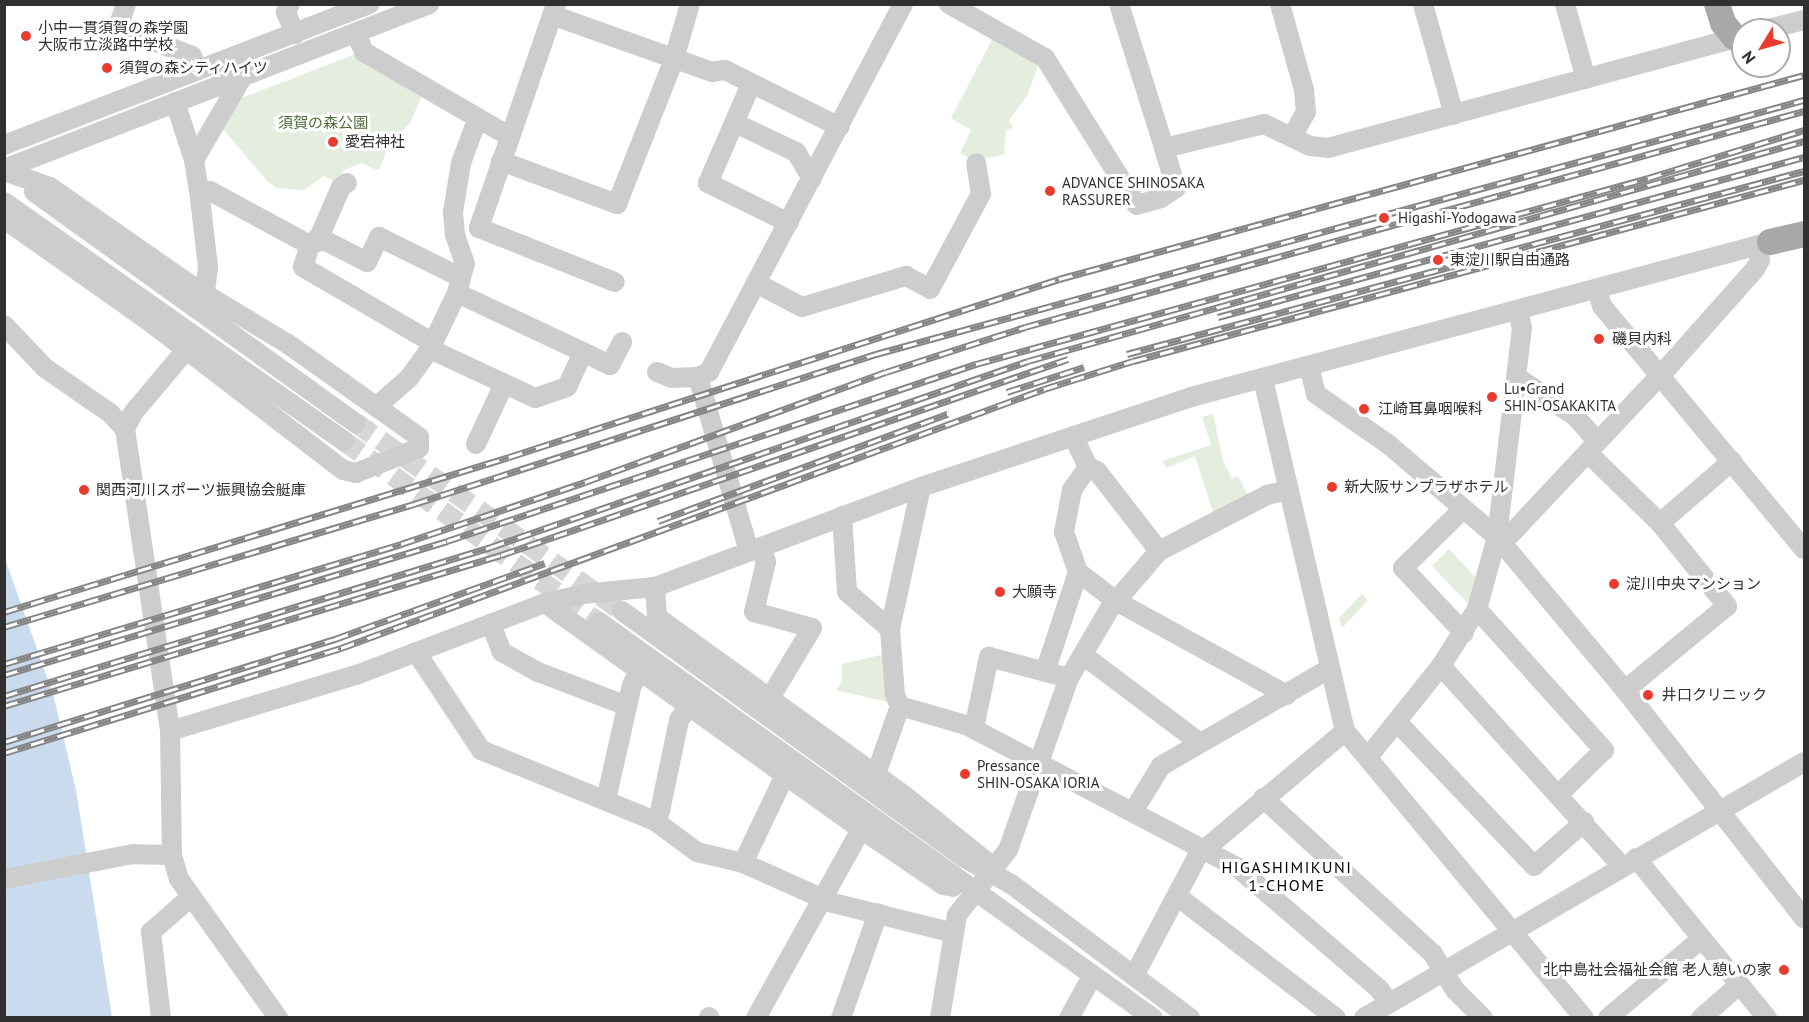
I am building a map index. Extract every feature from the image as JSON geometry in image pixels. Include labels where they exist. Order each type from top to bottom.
[{"type":"main road","points":[[1717,4],[1723,23],[1731,30]]},
{"type":"main road","points":[[1764,243],[1804,234]]},
{"type":"street","points":[[126,4],[118,27],[192,56],[198,69]]},
{"type":"street","points":[[290,4],[286,12],[295,34]]},
{"type":"street","points":[[4,145],[370,4]]},
{"type":"street","points":[[4,170],[244,74],[429,4]]},
{"type":"street","points":[[501,161],[617,204],[674,59],[690,4]]},
{"type":"street","points":[[657,372],[672,378],[698,377],[709,372],[903,4]]},
{"type":"street","points":[[949,4],[1045,58],[1137,205],[1161,198],[1176,188],[1119,4]]},
{"type":"street","points":[[1280,4],[1306,112],[1292,136]]},
{"type":"street","points":[[1423,4],[1454,115]]},
{"type":"street","points":[[1565,4],[1586,79]]},
{"type":"street","points":[[615,282],[479,228],[554,10],[711,72],[725,70],[840,127]]},
{"type":"street","points":[[356,33],[364,52],[477,120],[509,136]]},
{"type":"street","points":[[1164,148],[1258,124],[1271,126],[1310,146],[1328,148],[1731,39]]},
{"type":"street","points":[[194,160],[244,74]]},
{"type":"street","points":[[751,84],[708,183],[789,223]]},
{"type":"street","points":[[175,102],[194,160],[199,190],[208,267],[205,291]]},
{"type":"street","points":[[376,406],[409,378],[431,346],[459,285],[465,264],[454,235],[453,212],[461,163],[477,120]]},
{"type":"street","points":[[735,123],[796,152],[812,179]]},
{"type":"street","points":[[756,283],[802,307],[906,276],[930,289],[981,194],[976,163]]},
{"type":"street","points":[[4,170],[50,187],[195,288],[205,291],[376,406],[418,437],[419,448],[349,473],[186,350],[4,219]]},
{"type":"street","points":[[4,170],[356,423]]},
{"type":"street","points":[[346,183],[341,187],[303,267],[431,346],[535,398],[567,387],[583,352]]},
{"type":"street","points":[[199,190],[210,191],[314,241],[368,261],[379,237],[459,285],[609,365],[621,342]]},
{"type":"street","points":[[4,202],[344,441]]},
{"type":"street","points":[[170,731],[284,699],[545,603],[583,594],[656,587],[921,487],[1191,397],[1518,311],[1764,243],[1755,269],[1660,375],[1511,534],[1497,537]]},
{"type":"street","points":[[1597,289],[1602,306],[1804,549]]},
{"type":"street","points":[[1368,757],[1398,723],[1441,666],[1478,609],[1497,537],[1517,377],[1521,328],[1518,311]]},
{"type":"street","points":[[4,319],[45,368],[110,413],[125,429]]},
{"type":"street","points":[[4,325],[21,341]]},
{"type":"street","points":[[186,350],[133,413],[125,429],[138,540],[170,731],[172,855],[179,879],[278,1017]]},
{"type":"street","points":[[1309,366],[1316,394],[1388,444],[1497,537],[1625,690],[1804,918]]},
{"type":"street","points":[[698,377],[755,549],[766,561],[754,612],[812,628],[770,698]]},
{"type":"street","points":[[1517,377],[1576,417],[1593,448],[1660,523],[1727,606],[1625,690]]},
{"type":"street","points":[[1263,379],[1345,731],[1584,1017]]},
{"type":"street","points":[[476,444],[504,384]]},
{"type":"street","points":[[1073,436],[1088,467],[1097,471],[1159,550]]},
{"type":"street","points":[[1660,523],[1732,461]]},
{"type":"street","points":[[1088,467],[1072,490],[1064,532],[1078,572],[1116,601],[1287,694]]},
{"type":"street","points":[[876,774],[900,706],[895,695],[890,629],[921,487]]},
{"type":"street","points":[[940,1017],[958,913],[1008,850],[1069,678],[1116,601],[1159,550],[1267,495],[1288,490]]},
{"type":"street","points":[[1463,509],[1403,568],[1464,633]]},
{"type":"street","points":[[842,516],[847,592],[890,629]]},
{"type":"street","points":[[1045,672],[1078,572]]},
{"type":"street","points":[[656,587],[657,617],[971,845],[992,870]]},
{"type":"street","points":[[545,603],[639,672],[943,885],[974,892]]},
{"type":"street","points":[[1478,609],[1604,750],[1559,794]]},
{"type":"street","points":[[622,611],[992,870],[1190,1017]]},
{"type":"street","points":[[599,622],[974,892],[1094,975],[1133,1012],[1153,1017]]},
{"type":"street","points":[[491,624],[502,652],[538,672],[627,706]]},
{"type":"street","points":[[416,652],[481,750],[655,821],[697,852],[743,862],[821,899],[954,933]]},
{"type":"street","points":[[1083,655],[1200,743]]},
{"type":"street","points":[[974,729],[988,657],[1069,678]]},
{"type":"street","points":[[1441,666],[1584,822],[1629,862],[1701,939],[1767,1017]]},
{"type":"street","points":[[1134,810],[1161,766],[1329,669]]},
{"type":"street","points":[[606,800],[627,706],[639,672]]},
{"type":"street","points":[[655,821],[660,811],[679,720],[689,706]]},
{"type":"street","points":[[900,706],[974,729],[1040,760],[1238,868],[1379,989],[1377,1012]]},
{"type":"street","points":[[1398,723],[1534,866],[1584,822]]},
{"type":"street","points":[[1134,976],[1204,848],[1345,731]]},
{"type":"street","points":[[1377,1012],[1629,862],[1804,762]]},
{"type":"street","points":[[743,862],[785,775]]},
{"type":"street","points":[[1263,798],[1432,954],[1455,990],[1483,1017]]},
{"type":"street","points":[[756,1017],[861,829]]},
{"type":"street","points":[[4,879],[133,854],[172,855]]},
{"type":"street","points":[[161,1017],[151,932],[191,897]]},
{"type":"street","points":[[1177,897],[1336,1017]]},
{"type":"street","points":[[842,1017],[878,913]]},
{"type":"street","points":[[1608,1017],[1701,939]]},
{"type":"street","points":[[1069,1017],[1094,975]]},
{"type":"street","points":[[1701,1017],[1739,984]]},
{"type":"green space","points":[[993,38],[1039,63],[1027,96],[1009,120],[1013,128],[1006,130],[1004,155],[973,160],[960,153],[971,130],[951,118]]},
{"type":"green space","name":"須賀の森公園","points":[[358,53],[424,91],[410,123],[388,147],[380,168],[376,170],[361,163],[342,171],[346,181],[338,183],[324,176],[304,190],[277,188],[267,181],[223,129],[239,99]]},
{"type":"green space","points":[[1213,414],[1223,460],[1232,479],[1238,476],[1249,498],[1214,515],[1195,456],[1167,468],[1162,461],[1211,445],[1202,417]]},
{"type":"green space","points":[[1449,549],[1479,581],[1471,607],[1432,566]]},
{"type":"green space","points":[[1362,594],[1368,600],[1342,628],[1339,618]]},
{"type":"green space","points":[[885,654],[892,703],[836,690],[842,681],[842,664]]},
{"type":"water","points":[[4,556],[53,694],[76,790],[112,1017],[5,1017]]},
{"type":"tunnel","points":[[356,423],[622,611]]},
{"type":"tunnel","points":[[344,441],[599,622]]},
{"type":"railway","points":[[4,612],[509,457],[1059,279],[1804,75]]},
{"type":"railway","points":[[4,627],[414,504],[876,354],[1804,100]]},
{"type":"railway","points":[[4,664],[401,544],[585,482],[886,372],[1025,327],[1804,111]]},
{"type":"railway","points":[[4,675],[447,541],[976,364],[1648,178],[1804,130]]},
{"type":"railway","points":[[4,696],[491,547],[1028,361],[1804,141]]},
{"type":"railway","points":[[1218,317],[1804,157]]},
{"type":"railway","points":[[1127,354],[1804,171]]},
{"type":"railway","points":[[4,753],[341,648],[1044,389],[1133,361],[1804,180]]},
{"type":"railway","points":[[4,706],[501,555],[1068,359]]},
{"type":"railway","points":[[1007,392],[1084,367]]},
{"type":"railway","points":[[658,521],[948,414]]},
{"type":"railway","points":[[4,742],[335,639],[545,563]]},
{"type":"place","name":"小中一貫須賀の森学園 大阪市立淡路中学校","points":[[26,36]]},
{"type":"place","name":"須賀の森シティハイツ","points":[[107,68]]},
{"type":"place","name":"愛宕神社","points":[[333,142]]},
{"type":"place","name":"ADVANCE SHINOSAKA RASSURER","points":[[1050,191]]},
{"type":"place","name":"Higashi-Yodogawa","points":[[1384,218]]},
{"type":"place","name":"東淀川駅自由通路","points":[[1438,260]]},
{"type":"place","name":"磯貝内科","points":[[1599,339]]},
{"type":"place","name":"Lu•Grand SHIN-OSAKAKITA","points":[[1492,397]]},
{"type":"place","name":"江崎耳鼻咽喉科","points":[[1364,409]]},
{"type":"place","name":"新大阪サンプラザホテル","points":[[1332,487]]},
{"type":"place","name":"関西河川スポーツ振興協会艇庫","points":[[84,490]]},
{"type":"place","name":"淀川中央マンション","points":[[1614,584]]},
{"type":"place","name":"大願寺","points":[[1000,592]]},
{"type":"place","name":"井口クリニック","points":[[1648,695]]},
{"type":"place","name":"Pressance SHIN-OSAKA IORIA","points":[[965,774]]},
{"type":"place","name":"北中島社会福祉会館 老人憩いの家","points":[[1784,970]]},
{"type":"district","name":"HIGASHIMIKUNI 1-CHOME","points":[[1287,876]]}]
